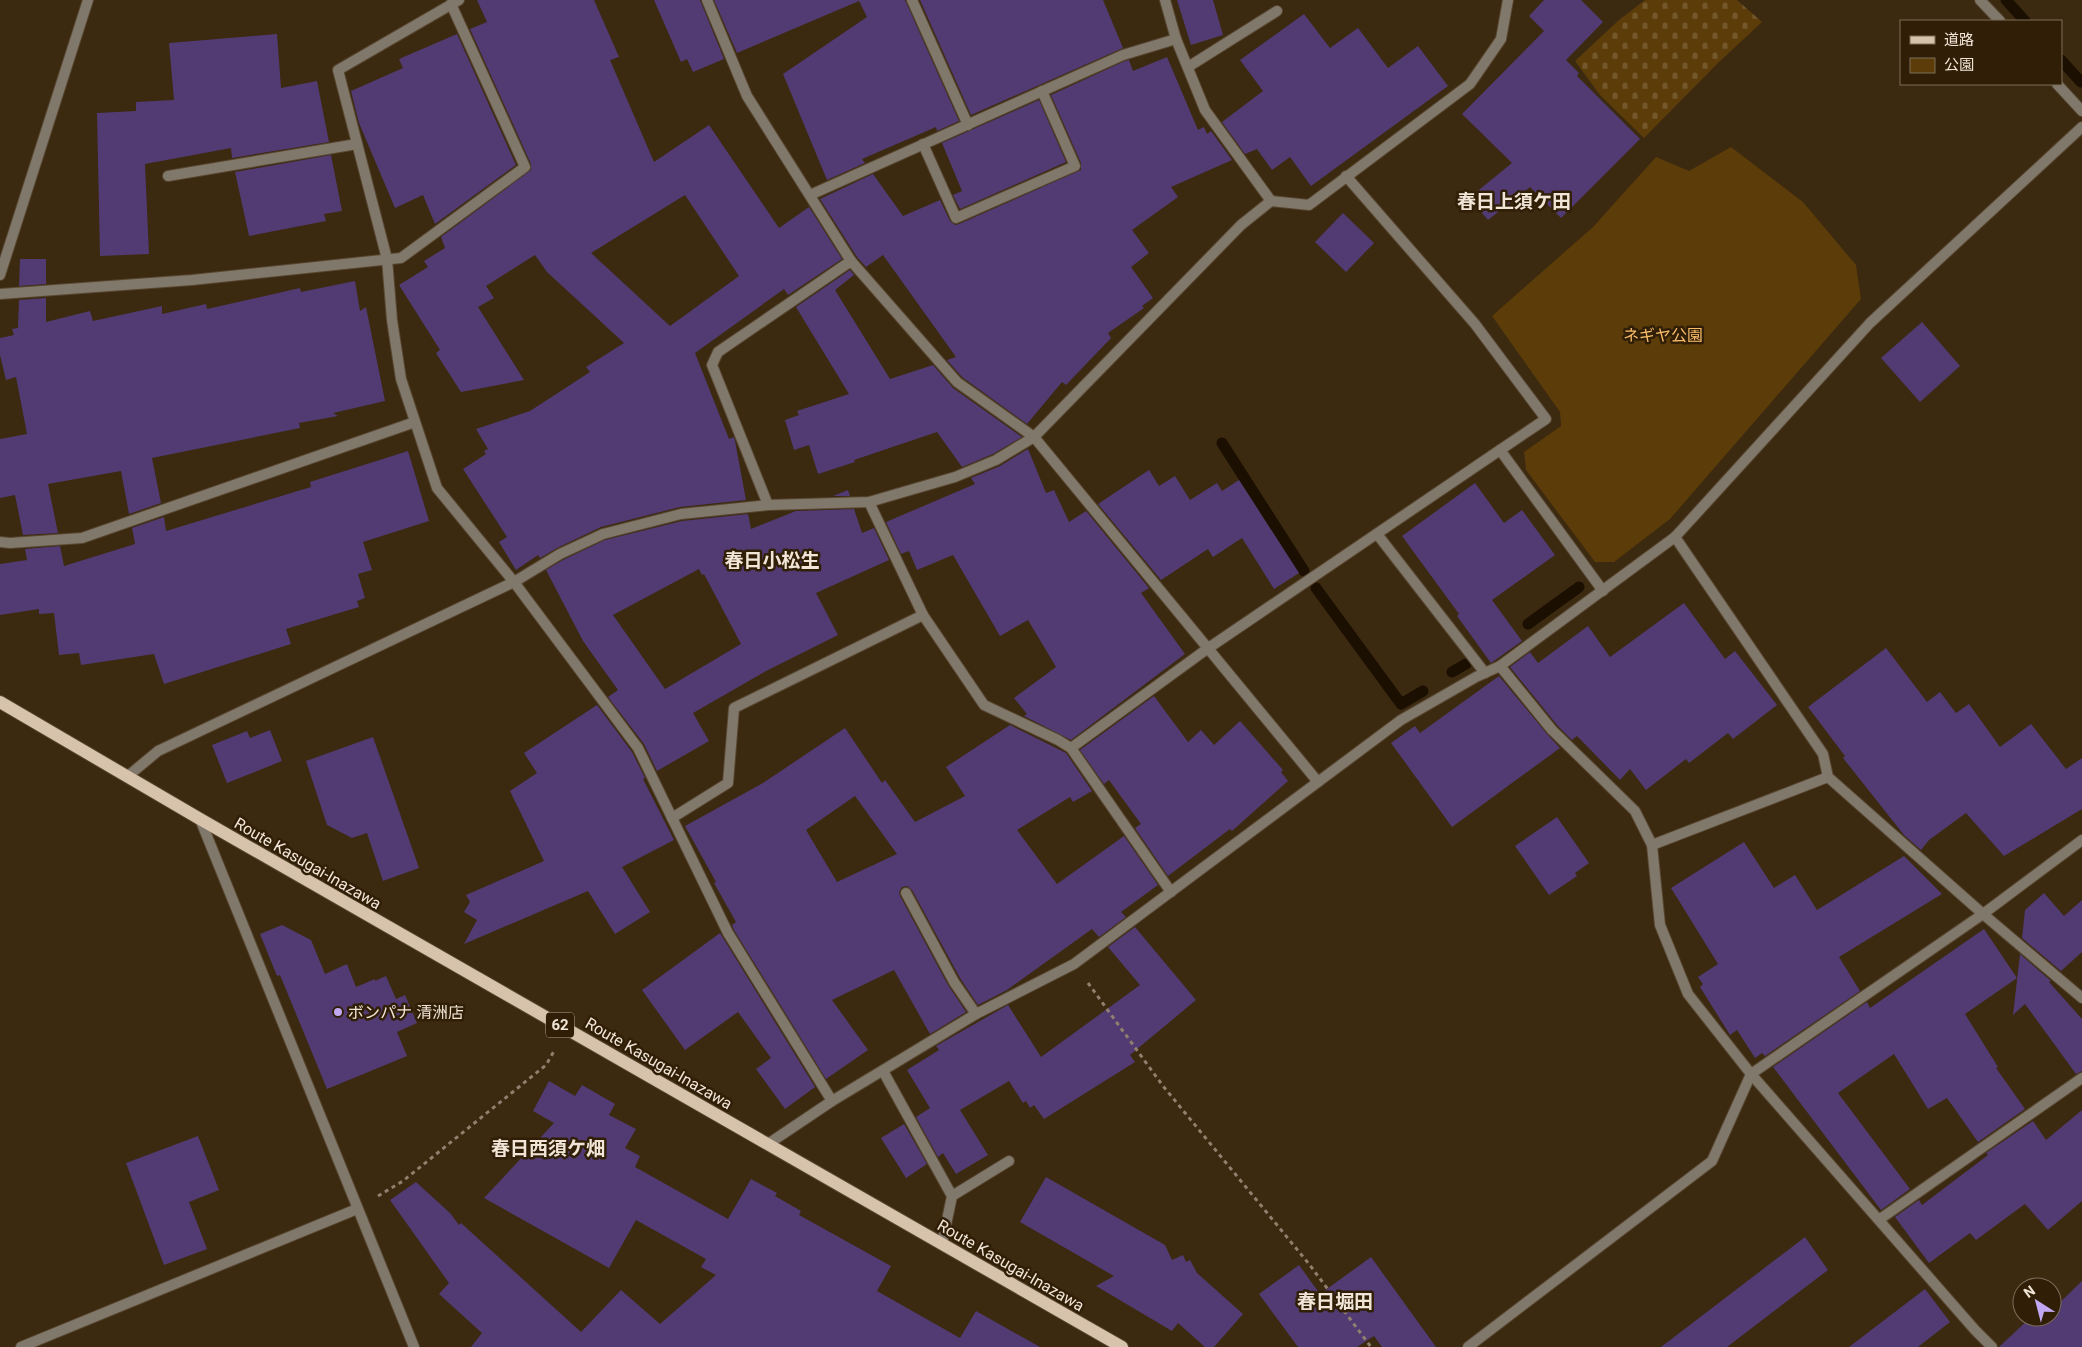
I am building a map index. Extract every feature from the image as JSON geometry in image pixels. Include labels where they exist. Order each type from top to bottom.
[{"type":"main road","name":"Route Kasugai-Inazawa","points":[[0,702],[200,820],[1122,1347]]},
{"type":"street","points":[[0,275],[88,0]]},
{"type":"street","points":[[707,0],[747,96],[851,261],[957,382],[1034,437],[1318,782]]},
{"type":"street","points":[[912,0],[968,125]]},
{"type":"street","points":[[1165,0],[1176,38],[1205,110],[1270,201]]},
{"type":"street","points":[[128,776],[158,751],[514,582],[560,554],[603,534],[681,514],[768,504],[869,502],[955,477],[996,460],[1034,437],[1241,225],[1270,201],[1309,205],[1470,84],[1502,39],[1508,0]]},
{"type":"street","points":[[1980,0],[1999,20]]},
{"type":"street","points":[[0,294],[192,280],[387,259],[401,258],[525,167],[455,2],[338,70],[387,259],[392,320],[401,379],[437,488],[514,582],[638,748],[728,933],[832,1101]]},
{"type":"street","points":[[1188,67],[1277,11]]},
{"type":"street","points":[[810,195],[1123,55],[1176,38]]},
{"type":"street","points":[[2058,85],[2082,111]]},
{"type":"street","points":[[923,144],[956,218],[1074,166],[1042,92]]},
{"type":"street","points":[[768,1144],[832,1101],[976,1014],[1074,964],[1401,720],[1500,666],[1675,537],[1870,323],[2082,127]]},
{"type":"street","points":[[168,176],[357,144]]},
{"type":"street","points":[[1071,748],[1207,649],[1546,419],[1475,324],[1346,176]]},
{"type":"street","points":[[768,504],[712,365],[718,352],[851,261]]},
{"type":"street","points":[[0,542],[82,538],[415,422]]},
{"type":"street","points":[[1500,450],[1603,591]]},
{"type":"street","points":[[869,502],[923,615],[984,705],[1071,748],[1171,892]]},
{"type":"street","points":[[1377,534],[1485,673]]},
{"type":"street","points":[[1675,537],[1824,754],[1828,777],[1983,914],[2082,998]]},
{"type":"street","points":[[672,818],[728,783],[734,708],[923,615]]},
{"type":"street","points":[[1500,666],[1552,730],[1635,810],[1652,845],[1660,925],[1688,994],[1751,1074],[1992,1347]]},
{"type":"street","points":[[1652,845],[1828,777]]},
{"type":"street","points":[[200,820],[414,1347]]},
{"type":"street","points":[[1468,1347],[1712,1161],[1751,1074],[1983,914],[2082,840]]},
{"type":"street","points":[[906,893],[954,982],[976,1014]]},
{"type":"street","points":[[883,1071],[952,1196],[942,1244]]},
{"type":"street","points":[[1880,1219],[2082,1078]]},
{"type":"street","points":[[952,1196],[1009,1161]]},
{"type":"street","points":[[21,1347],[357,1209]]},
{"type":"path","points":[[1074,964],[1158,1080],[1309,1264],[1371,1347]]},
{"type":"path","points":[[357,1209],[403,1182],[546,1065],[567,1029]]},
{"type":"green space","points":[[1645,0],[1737,0],[1762,22],[1718,63],[1644,138],[1600,95],[1575,61],[1619,20]]},
{"type":"green space","name":"ネギヤ公園","points":[[1731,147],[1803,202],[1856,265],[1861,299],[1670,519],[1614,562],[1595,562],[1526,470],[1524,452],[1561,426],[1560,412],[1492,316],[1593,227],[1656,157],[1689,171]]},
{"type":"building","points":[[477,0],[594,0],[619,57],[610,60],[654,162],[709,125],[779,228],[809,207],[842,259],[788,295],[784,289],[695,353],[729,439],[734,437],[746,500],[680,507],[601,527],[540,558],[538,555],[516,570],[499,542],[507,537],[463,469],[486,454],[484,451],[488,449],[476,429],[530,411],[590,372],[586,367],[624,343],[547,272],[535,255],[486,286],[494,298],[478,307],[524,380],[461,392],[436,353],[440,350],[399,285],[428,267],[424,261],[445,248],[441,237],[531,170],[531,164],[470,29],[487,22]],"holes":[[[685,195],[739,276],[670,326],[591,253]]]},
{"type":"building","points":[[654,0],[700,0],[724,59],[693,72],[687,59],[681,62]]},
{"type":"building","points":[[714,0],[905,0],[959,121],[937,131],[936,127],[862,159],[865,163],[827,180],[783,74],[867,17],[859,1],[737,53]]},
{"type":"building","points":[[920,0],[1103,0],[1123,48],[971,115]]},
{"type":"building","points":[[1177,0],[1213,0],[1223,35],[1191,45]]},
{"type":"building","points":[[1544,0],[1581,0],[1603,22],[1566,60],[1579,73],[1577,76],[1640,139],[1561,218],[1530,187],[1488,220],[1469,198],[1512,163],[1462,114],[1544,31],[1529,16]]},
{"type":"building","points":[[1304,14],[1330,48],[1358,28],[1388,68],[1418,46],[1448,86],[1311,186],[1290,157],[1272,170],[1257,149],[1245,154],[1222,122],[1263,91],[1240,60]]},
{"type":"building","points":[[277,34],[281,88],[317,81],[329,142],[232,158],[231,148],[145,164],[149,254],[100,256],[97,113],[136,111],[136,102],[174,100],[169,43]]},
{"type":"building","points":[[457,34],[516,165],[435,224],[423,195],[395,208],[359,123],[351,91],[403,68],[399,59]]},
{"type":"building","points":[[1167,57],[1198,130],[1204,127],[1207,134],[1211,131],[1232,160],[1171,187],[1178,197],[1132,230],[1149,253],[1131,267],[1153,298],[1142,306],[1144,308],[1108,333],[1111,338],[1066,385],[1062,382],[1027,424],[962,377],[947,360],[956,357],[883,255],[866,267],[857,257],[820,199],[873,174],[903,216],[940,200],[950,221],[955,225],[959,224],[1081,170],[1081,163],[1051,95],[1125,61],[1129,60],[1133,71]]},
{"type":"building","points":[[1039,100],[1066,162],[960,209],[953,195],[962,191],[942,143]]},
{"type":"building","points":[[331,155],[342,211],[324,214],[326,221],[249,236],[235,172]]},
{"type":"building","points":[[1343,213],[1374,243],[1346,272],[1315,242]]},
{"type":"building","points":[[20,259],[46,259],[46,284],[19,286]]},
{"type":"building","points":[[850,270],[854,275],[835,290],[890,379],[933,365],[953,388],[1022,437],[993,454],[962,467],[937,432],[818,474],[809,445],[794,450],[785,420],[799,415],[797,411],[849,394],[796,307]]},
{"type":"building","points":[[355,281],[360,311],[366,307],[385,401],[333,413],[338,416],[299,423],[300,428],[152,458],[161,503],[129,514],[121,471],[48,484],[58,533],[23,535],[15,495],[0,498],[0,439],[27,434],[16,377],[6,380],[0,355],[0,338],[14,335],[12,329],[18,328],[19,300],[46,298],[46,322],[90,311],[93,321],[162,306],[162,314],[206,304],[207,309],[300,288],[301,292]]},
{"type":"building","points":[[1922,322],[1960,366],[1920,402],[1881,358]]},
{"type":"building","points":[[1028,449],[1046,493],[1054,490],[1069,522],[1086,511],[1149,588],[1141,593],[1185,654],[1071,740],[1024,716],[1027,714],[1014,698],[1056,667],[1028,620],[1000,636],[953,555],[917,570],[909,551],[901,554],[886,522],[975,484],[971,478],[1000,466]]},
{"type":"building","points":[[408,451],[429,521],[363,542],[372,570],[358,574],[365,598],[357,601],[359,607],[286,629],[291,644],[164,684],[154,654],[81,665],[79,653],[59,655],[54,613],[39,614],[39,609],[0,615],[0,564],[27,560],[25,549],[60,546],[64,566],[135,544],[132,528],[164,517],[166,531],[311,487],[310,482]]},
{"type":"building","points":[[1149,470],[1159,486],[1175,476],[1190,500],[1217,483],[1222,491],[1239,480],[1299,573],[1274,589],[1242,538],[1213,557],[1208,549],[1161,580],[1098,504]]},
{"type":"building","points":[[1475,483],[1504,523],[1522,510],[1555,555],[1492,600],[1522,641],[1491,663],[1457,616],[1459,614],[1402,536]]},
{"type":"building","points":[[848,490],[850,496],[833,496]]},
{"type":"building","points":[[854,509],[862,533],[874,528],[889,560],[816,593],[838,635],[766,671],[693,713],[709,741],[657,771],[644,744],[608,697],[618,690],[583,641],[546,570],[605,540],[682,521],[748,514],[751,529],[796,511]],"holes":[[[699,569],[702,575],[704,574],[741,644],[665,689],[613,615]]]},
{"type":"building","points":[[1684,603],[1725,659],[1735,651],[1777,705],[1733,739],[1728,733],[1689,763],[1686,759],[1646,790],[1630,769],[1620,780],[1577,736],[1572,740],[1557,725],[1510,667],[1530,652],[1538,663],[1588,626],[1610,657]]},
{"type":"building","points":[[1886,648],[1927,702],[1940,692],[1956,713],[1969,704],[2000,747],[2031,724],[2066,769],[2082,758],[2082,809],[2004,856],[1966,813],[1929,840],[1921,850],[1904,835],[1843,758],[1845,756],[1808,707]]},
{"type":"building","points":[[1499,676],[1560,748],[1452,827],[1391,743],[1415,726],[1420,733]]},
{"type":"building","points":[[1154,696],[1188,742],[1201,730],[1214,745],[1240,721],[1283,770],[1281,772],[1288,781],[1232,831],[1230,829],[1168,876],[1135,828],[1141,824],[1109,780],[1104,784],[1080,750]]},
{"type":"building","points":[[597,705],[632,752],[645,778],[643,779],[674,840],[622,867],[650,912],[615,934],[588,891],[464,944],[477,920],[464,912],[470,902],[466,895],[544,861],[510,791],[537,773],[524,753]]},
{"type":"building","points":[[1010,725],[1066,753],[1092,791],[1073,802],[1070,797],[1017,830],[1057,884],[1124,836],[1158,885],[1121,912],[1126,917],[1099,937],[1092,929],[1007,990],[978,1005],[960,978],[912,890],[907,886],[902,887],[899,892],[900,896],[948,985],[966,1012],[930,1034],[894,970],[832,1000],[868,1050],[826,1079],[734,930],[732,925],[736,922],[685,826],[763,783],[845,728],[882,783],[885,780],[915,822],[965,796],[946,767]],"holes":[[[855,796],[897,854],[837,882],[806,830]]]},
{"type":"building","points":[[270,730],[282,761],[227,783],[212,745],[247,731],[250,738]]},
{"type":"building","points":[[373,737],[419,868],[383,881],[367,833],[352,838],[327,825],[306,761]]},
{"type":"building","points":[[1557,817],[1589,863],[1575,873],[1577,876],[1549,895],[1515,846]]},
{"type":"building","points":[[1744,842],[1774,888],[1795,875],[1817,910],[1904,856],[1942,894],[1839,957],[1860,991],[1765,1056],[1762,1053],[1755,1058],[1737,1030],[1730,1035],[1700,987],[1703,984],[1698,977],[1718,964],[1671,888]]},
{"type":"building","points":[[2044,893],[2064,916],[2082,900],[2082,952],[2061,971],[2022,938],[2025,910]]},
{"type":"building","points":[[282,925],[311,940],[325,974],[347,964],[356,987],[386,976],[396,999],[405,995],[417,1023],[397,1032],[407,1056],[327,1089],[280,975],[277,976],[260,934]]},
{"type":"building","points":[[1135,927],[1196,1000],[1130,1055],[1135,1062],[1044,1119],[1034,1105],[1030,1108],[1026,1101],[1023,1103],[1009,1081],[960,1110],[988,1155],[956,1174],[943,1153],[938,1157],[916,1117],[930,1108],[907,1070],[939,1050],[936,1046],[1008,1005],[1041,1057],[1140,985],[1108,947]]},
{"type":"building","points":[[1984,929],[2017,978],[1965,1014],[1998,1067],[1996,1068],[2025,1109],[1978,1142],[1947,1098],[1928,1109],[1894,1054],[1838,1093],[1910,1189],[1881,1210],[1773,1067],[1867,1002],[1870,1008]]},
{"type":"building","points":[[720,933],[815,1087],[785,1109],[756,1069],[771,1058],[738,1012],[685,1050],[642,990]]},
{"type":"building","points":[[2020,954],[2051,981],[2049,982],[2082,1019],[2082,1071],[2076,1074],[2025,1004],[2013,1015]]},
{"type":"building","points":[[549,1081],[575,1096],[582,1085],[615,1104],[609,1115],[636,1129],[625,1148],[640,1156],[635,1167],[728,1219],[751,1179],[777,1193],[775,1196],[801,1211],[799,1215],[891,1266],[877,1291],[960,1338],[976,1311],[1040,1347],[471,1347],[482,1333],[439,1294],[449,1283],[390,1200],[416,1182],[450,1213],[459,1225],[461,1223],[581,1332],[621,1290],[660,1324],[716,1275],[701,1267],[706,1259],[636,1220],[609,1268],[484,1198],[554,1123],[533,1111]]},
{"type":"building","points":[[2082,1110],[2082,1201],[2048,1230],[2025,1204],[1976,1240],[1970,1233],[1929,1263],[1895,1217],[1919,1200],[1922,1205],[1988,1155],[1986,1153],[2033,1121],[2046,1140]]},
{"type":"building","points":[[904,1124],[927,1164],[906,1178],[881,1138]]},
{"type":"building","points":[[198,1136],[219,1190],[189,1202],[207,1249],[164,1265],[126,1163]]},
{"type":"building","points":[[1046,1177],[1165,1245],[1172,1260],[1183,1255],[1186,1262],[1190,1260],[1197,1273],[1243,1314],[1214,1347],[1205,1347],[1178,1323],[1172,1331],[1096,1286],[1114,1276],[1020,1222]]},
{"type":"building","points":[[1805,1237],[1828,1270],[1727,1347],[1661,1347]]},
{"type":"building","points":[[1371,1257],[1436,1347],[1382,1347],[1374,1336],[1357,1347],[1298,1347],[1259,1294],[1299,1265],[1320,1294]]},
{"type":"building","points":[[2082,1281],[2082,1347],[1999,1347],[2020,1327],[2062,1327],[2062,1300]]},
{"type":"building","points":[[1925,1289],[1950,1322],[1918,1347],[1849,1347]]},
{"type":"waterway","points":[[2006,0],[2024,20]]},
{"type":"waterway","points":[[2062,61],[2081,82]]},
{"type":"waterway","points":[[1222,443],[1304,571]]},
{"type":"waterway","points":[[1528,624],[1579,587]]},
{"type":"waterway","points":[[1316,588],[1401,704],[1423,691]]},
{"type":"waterway","points":[[1452,672],[1466,664]]},
{"type":"place","name":"ボンパナ 清洲店","points":[[338,1012]]},
{"type":"district","name":"春日上須ケ田","points":[[1514,201]]},
{"type":"district","name":"春日小松生","points":[[772,560]]},
{"type":"district","name":"春日西須ケ畑","points":[[548,1148]]},
{"type":"district","name":"春日堀田","points":[[1335,1301]]}]
